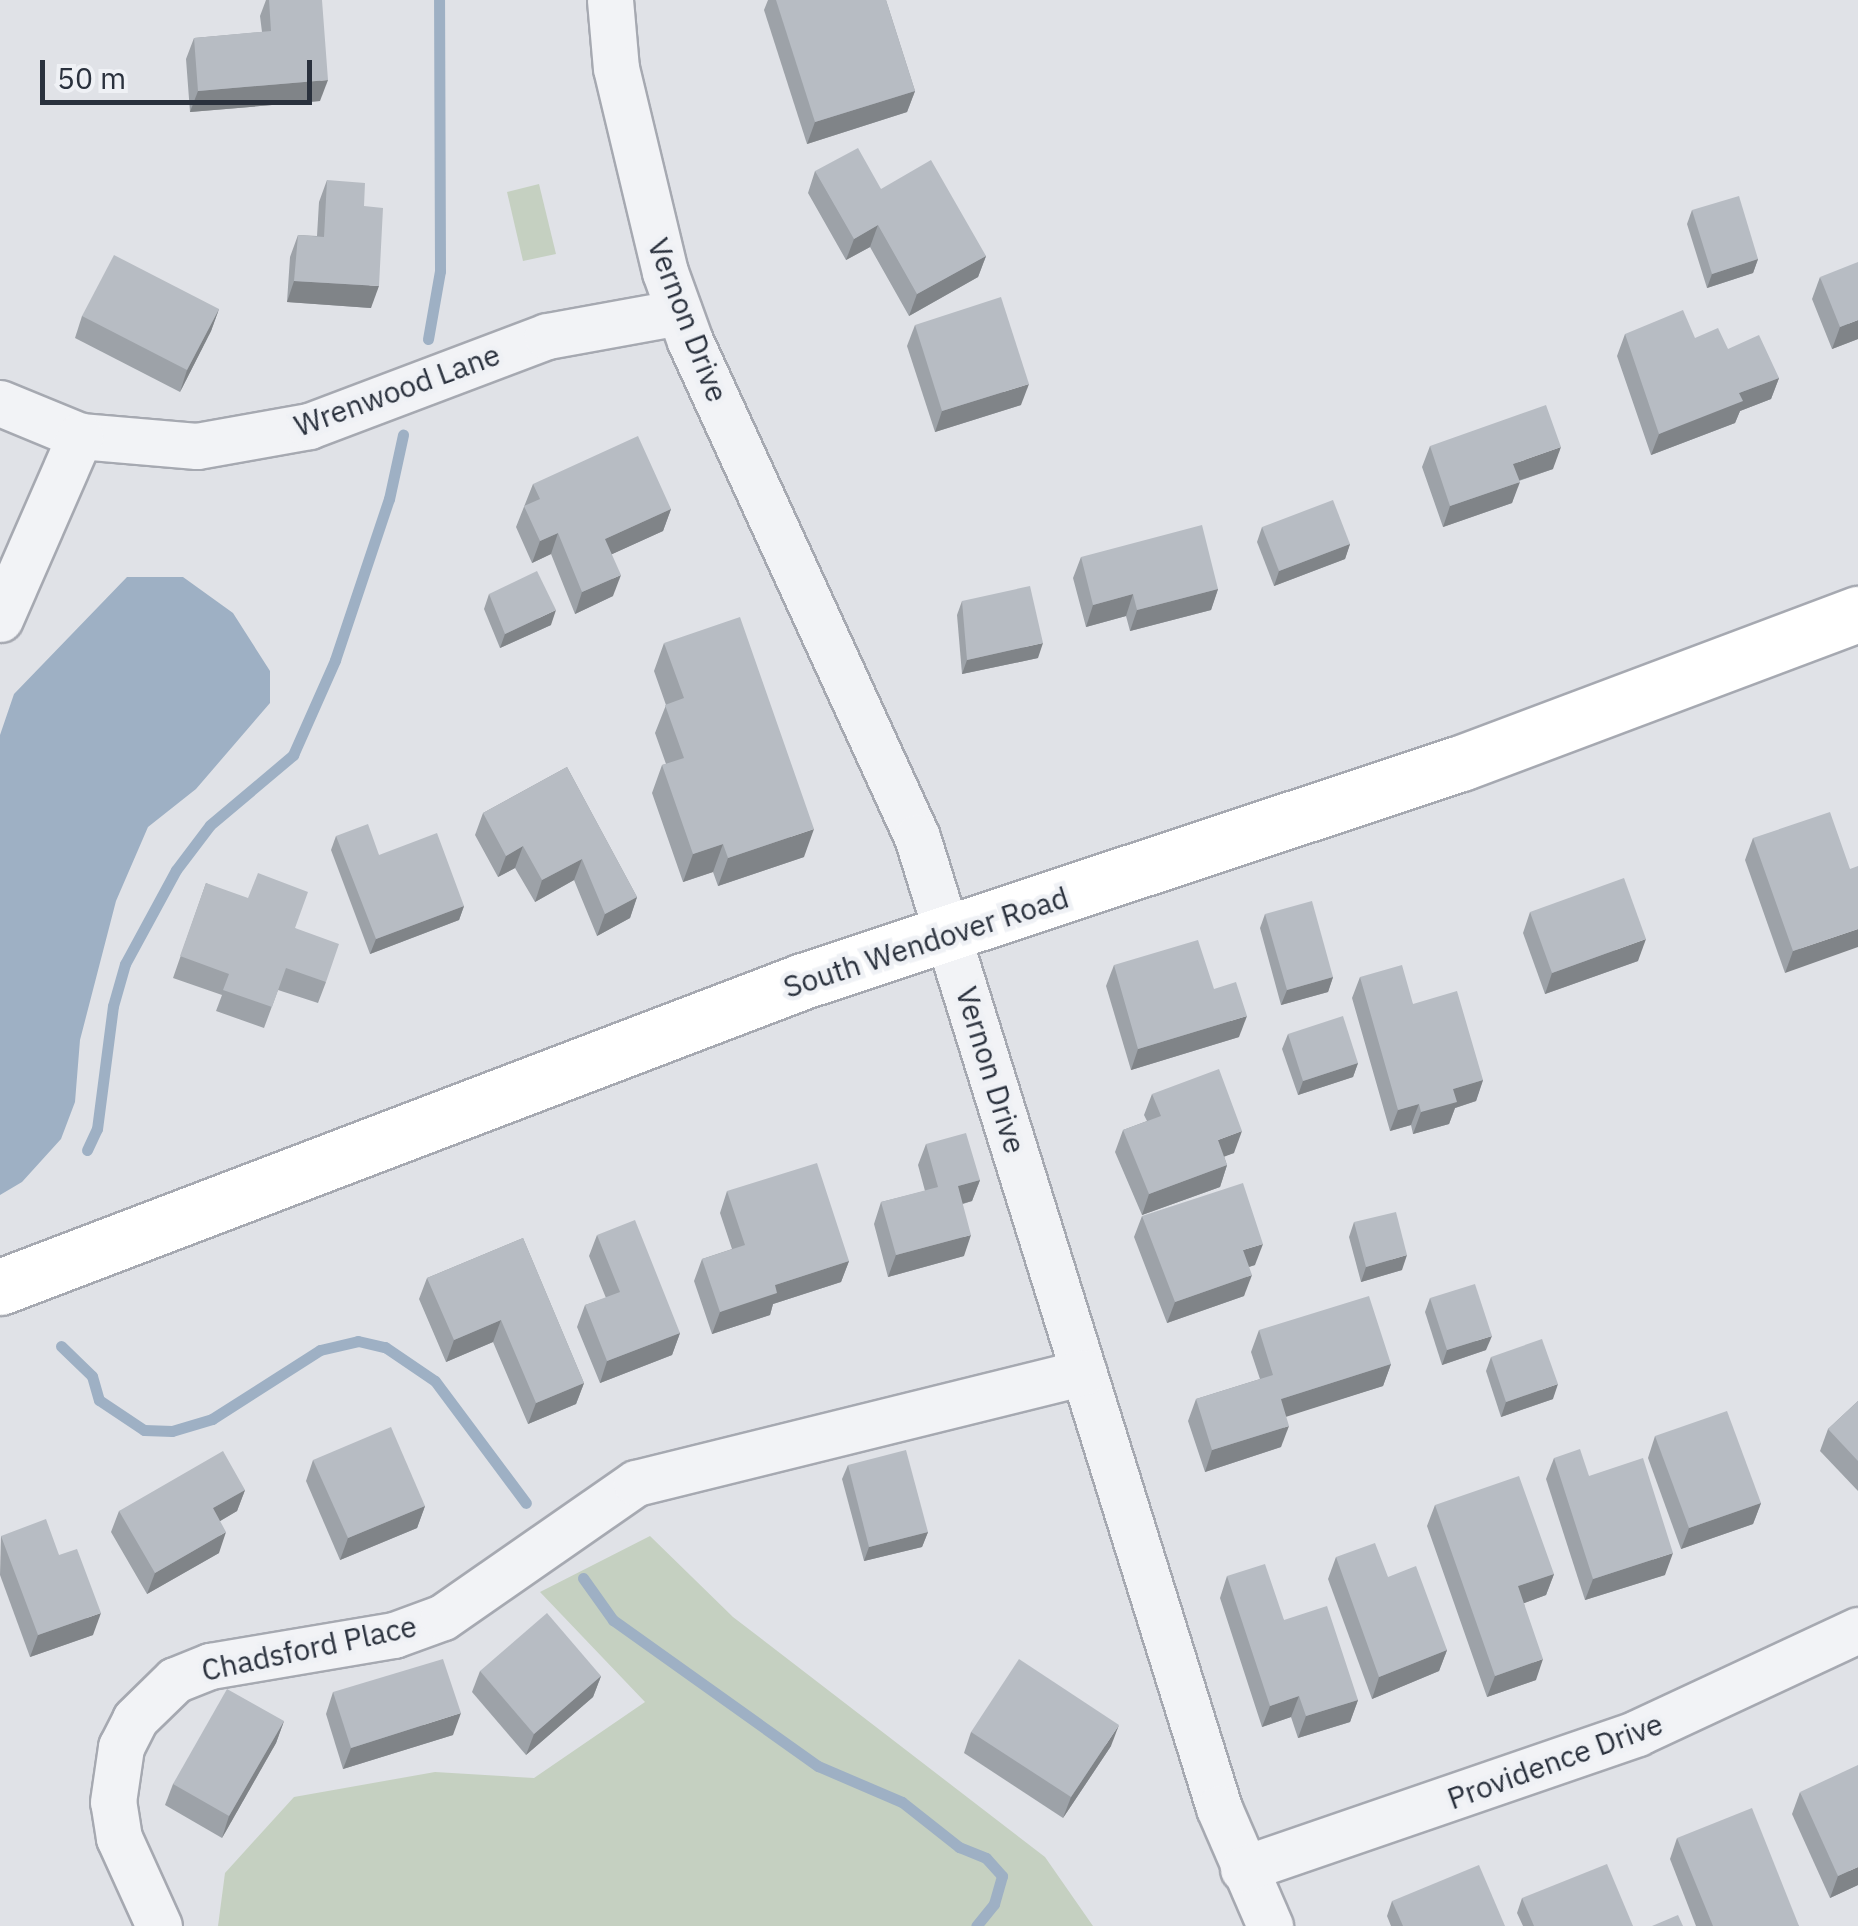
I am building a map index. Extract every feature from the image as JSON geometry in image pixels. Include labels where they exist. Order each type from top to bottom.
[{"type":"main road","name":"South Wendover Road","points":[[0,1286],[803,981],[1461,764],[1858,614]]},
{"type":"street","name":"Vernon Drive","points":[[610,0],[630,136],[678,312],[874,738],[948,934],[1083,1372],[1243,1869],[1270,1926]]},
{"type":"street","name":"Wrenwood Lane","points":[[0,404],[80,436],[167,446],[276,434],[546,336],[678,312]]},
{"type":"street","points":[[0,619],[80,436]]},
{"type":"street","name":"Chadsford Place","points":[[159,1926],[119,1838],[113,1802],[121,1747],[134,1720],[175,1680],[210,1666],[394,1635],[443,1617],[636,1483],[1083,1372]]},
{"type":"street","name":"Providence Drive","points":[[1243,1869],[1637,1733],[1858,1630]]},
{"type":"green space","points":[[539,184],[556,254],[523,261],[507,192]]},
{"type":"green space","points":[[650,1536],[733,1617],[1045,1857],[1093,1926],[218,1926],[225,1873],[294,1797],[435,1772],[534,1778],[645,1702],[540,1592]]},
{"type":"water","points":[[127,577],[183,577],[233,613],[270,671],[270,703],[196,789],[148,827],[116,901],[80,1040],[75,1102],[61,1139],[22,1182],[0,1195],[0,735],[14,694]]},
{"type":"building","points":[[269,0],[322,0],[328,80],[198,91],[194,38],[271,31]]},
{"type":"building","points":[[776,0],[886,0],[915,91],[815,122]]},
{"type":"building","points":[[858,148],[881,189],[931,160],[986,256],[917,294],[878,225],[854,239],[815,171]]},
{"type":"building","points":[[327,180],[365,183],[364,206],[383,208],[379,286],[294,281],[298,235],[324,237]]},
{"type":"building","points":[[1739,196],[1758,259],[1712,274],[1692,210]]},
{"type":"building","points":[[114,255],[219,309],[187,370],[82,316]]},
{"type":"building","points":[[1858,262],[1858,320],[1840,327],[1820,277]]},
{"type":"building","points":[[1001,297],[1029,384],[942,411],[915,325]]},
{"type":"building","points":[[1683,310],[1695,338],[1718,328],[1728,349],[1759,335],[1779,378],[1739,393],[1743,401],[1659,434],[1625,334]]},
{"type":"building","points":[[1546,405],[1561,447],[1513,464],[1520,482],[1450,506],[1430,446]]},
{"type":"building","points":[[638,436],[671,509],[605,539],[621,575],[582,592],[558,533],[540,541],[524,506],[540,499],[533,484]]},
{"type":"building","points":[[1333,500],[1350,544],[1279,571],[1262,527]]},
{"type":"building","points":[[1202,525],[1218,589],[1137,610],[1133,594],[1093,605],[1081,557]]},
{"type":"building","points":[[537,571],[556,610],[505,634],[489,594]]},
{"type":"building","points":[[1030,586],[1043,643],[967,660],[962,601]]},
{"type":"building","points":[[740,617],[814,829],[728,858],[723,844],[693,854],[662,765],[684,758],[665,705],[684,698],[664,643]]},
{"type":"building","points":[[567,767],[637,897],[605,914],[582,859],[542,880],[523,846],[506,856],[483,813]]},
{"type":"building","points":[[1830,812],[1850,869],[1858,866],[1858,929],[1793,951],[1753,838]]},
{"type":"building","points":[[368,824],[379,855],[437,833],[464,906],[376,939],[336,836]]},
{"type":"building","points":[[258,873],[308,892],[295,928],[339,944],[326,982],[286,968],[272,1007],[223,990],[229,974],[180,956],[206,883],[248,898]]},
{"type":"building","points":[[1624,878],[1646,939],[1552,973],[1530,912]]},
{"type":"building","points":[[1312,901],[1333,977],[1287,990],[1265,914]]},
{"type":"building","points":[[1198,940],[1214,989],[1236,982],[1247,1016],[1138,1049],[1114,965]]},
{"type":"building","points":[[1402,965],[1413,1004],[1457,991],[1483,1080],[1453,1089],[1457,1102],[1421,1112],[1419,1104],[1398,1110],[1360,977]]},
{"type":"building","points":[[1343,1016],[1358,1063],[1303,1081],[1288,1034]]},
{"type":"building","points":[[1219,1069],[1242,1131],[1218,1140],[1227,1165],[1149,1194],[1123,1130],[1161,1116],[1152,1094]]},
{"type":"building","points":[[966,1133],[980,1180],[958,1186],[971,1235],[896,1255],[881,1202],[938,1187],[926,1144]]},
{"type":"building","points":[[817,1163],[849,1261],[775,1285],[777,1293],[720,1312],[702,1259],[745,1245],[727,1191]]},
{"type":"building","points":[[1243,1183],[1263,1244],[1243,1250],[1252,1275],[1175,1302],[1142,1216]]},
{"type":"building","points":[[1396,1212],[1407,1255],[1366,1267],[1354,1222]]},
{"type":"building","points":[[635,1220],[680,1333],[607,1361],[585,1305],[620,1292],[597,1235]]},
{"type":"building","points":[[523,1238],[584,1383],[536,1403],[501,1320],[454,1340],[427,1278]]},
{"type":"building","points":[[1475,1284],[1492,1336],[1447,1350],[1430,1298]]},
{"type":"building","points":[[1369,1296],[1391,1364],[1281,1399],[1289,1426],[1212,1450],[1196,1399],[1273,1375],[1259,1330]]},
{"type":"building","points":[[1542,1339],[1558,1384],[1506,1402],[1491,1357]]},
{"type":"building","points":[[1858,1401],[1858,1461],[1828,1429]]},
{"type":"building","points":[[1727,1411],[1761,1503],[1689,1528],[1655,1436]]},
{"type":"building","points":[[391,1427],[425,1506],[348,1538],[313,1460]]},
{"type":"building","points":[[1580,1449],[1589,1476],[1643,1458],[1673,1553],[1593,1579],[1554,1458]]},
{"type":"building","points":[[906,1450],[928,1532],[869,1547],[848,1465]]},
{"type":"building","points":[[223,1451],[245,1490],[213,1508],[226,1532],[155,1573],[119,1511]]},
{"type":"building","points":[[1519,1476],[1554,1574],[1518,1586],[1543,1659],[1495,1676],[1435,1505]]},
{"type":"building","points":[[46,1519],[59,1555],[77,1549],[101,1613],[38,1635],[1,1536]]},
{"type":"building","points":[[1375,1543],[1388,1577],[1416,1566],[1447,1650],[1379,1677],[1336,1557]]},
{"type":"building","points":[[1265,1564],[1284,1620],[1327,1606],[1358,1700],[1306,1716],[1299,1696],[1270,1706],[1227,1576]]},
{"type":"building","points":[[547,1613],[601,1676],[534,1734],[480,1671]]},
{"type":"building","points":[[443,1659],[461,1713],[351,1748],[333,1692]]},
{"type":"building","points":[[1019,1659],[1119,1725],[1071,1797],[971,1732]]},
{"type":"building","points":[[227,1689],[284,1721],[229,1816],[173,1784]]},
{"type":"building","points":[[1858,1765],[1858,1867],[1838,1876],[1800,1792]]},
{"type":"building","points":[[1752,1808],[1799,1926],[1713,1926],[1677,1838]]},
{"type":"building","points":[[1607,1864],[1633,1926],[1534,1926],[1522,1898]]},
{"type":"building","points":[[1479,1865],[1505,1926],[1403,1926],[1392,1901]]},
{"type":"building","points":[[1678,1915],[1683,1926],[1652,1926]]},
{"type":"waterway","points":[[428,339],[440,271],[439,0]]},
{"type":"waterway","points":[[87,1150],[97,1129],[113,1006],[125,964],[176,870],[210,825],[293,755],[335,660],[389,499],[403,435]]},
{"type":"waterway","points":[[61,1346],[92,1376],[99,1400],[144,1430],[172,1431],[212,1419],[320,1350],[358,1341],[385,1347],[435,1381],[526,1503]]},
{"type":"waterway","points":[[583,1578],[613,1620],[818,1766],[902,1802],[959,1847],[986,1858],[1002,1876],[994,1904],[976,1926]]}]
